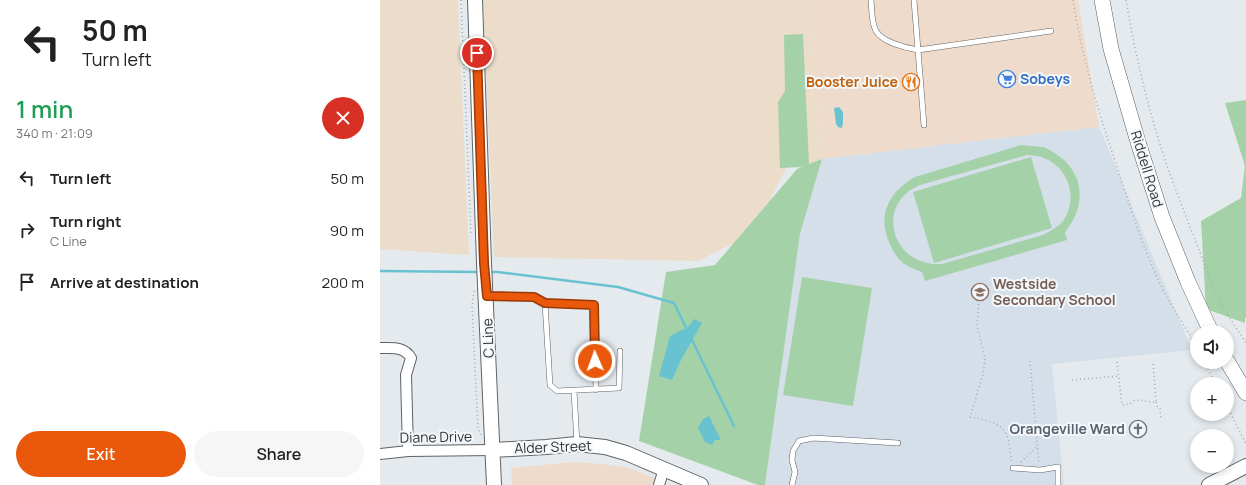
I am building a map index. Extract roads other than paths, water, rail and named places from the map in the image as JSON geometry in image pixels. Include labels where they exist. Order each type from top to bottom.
[{"type":"main road","name":"Riddell Road","points":[[1102,0],[1111,49],[1162,217],[1188,282],[1208,325]]},
{"type":"main road","points":[[1232,369],[1246,393]]},
{"type":"street","name":"C Line","points":[[475,0],[485,272],[480,293],[493,450],[494,485]]},
{"type":"street","points":[[380,348],[402,349],[412,358],[406,375],[408,451]]},
{"type":"street","name":"Alder Street","points":[[493,450],[577,444],[605,447],[614,449],[701,485]]},
{"type":"street","name":"Diane Drive","points":[[380,454],[408,451],[493,450]]},
{"type":"street","points":[[1209,485],[1246,466]]},
{"type":"street","points":[[659,485],[664,469]]},
{"type":"lane","points":[[871,0],[872,17],[877,33],[894,44],[918,50],[1051,31]]},
{"type":"lane","points":[[914,0],[924,125]]},
{"type":"lane","points":[[480,293],[534,297],[545,303],[594,305],[596,390]]},
{"type":"lane","points":[[545,303],[550,385],[557,391],[619,388],[620,351]]},
{"type":"lane","points":[[574,391],[577,444]]},
{"type":"lane","points":[[792,485],[795,472],[792,460],[793,451],[799,441],[813,438],[898,443]]},
{"type":"lane","points":[[1013,468],[1040,470],[1058,467],[1058,485]]},
{"type":"water","points":[[839,107],[843,112],[842,128],[838,127],[836,124],[834,108]]},
{"type":"water","points":[[694,319],[702,323],[681,360],[672,380],[659,376],[670,336],[688,327]]},
{"type":"water","points":[[709,416],[721,440],[715,440],[712,445],[705,442],[698,428],[703,419]]},
{"type":"waterway","points":[[380,271],[479,272]]},
{"type":"waterway","points":[[488,272],[618,287],[674,303],[687,330]]},
{"type":"waterway","points":[[691,338],[734,426]]},
{"type":"place","name":"Sobeys","points":[[1007,79]]},
{"type":"place","name":"Booster Juice","points":[[911,82]]},
{"type":"place","name":"Westside Secondary School","points":[[980,292]]},
{"type":"place","name":"Orangeville Ward","points":[[1138,429]]}]
